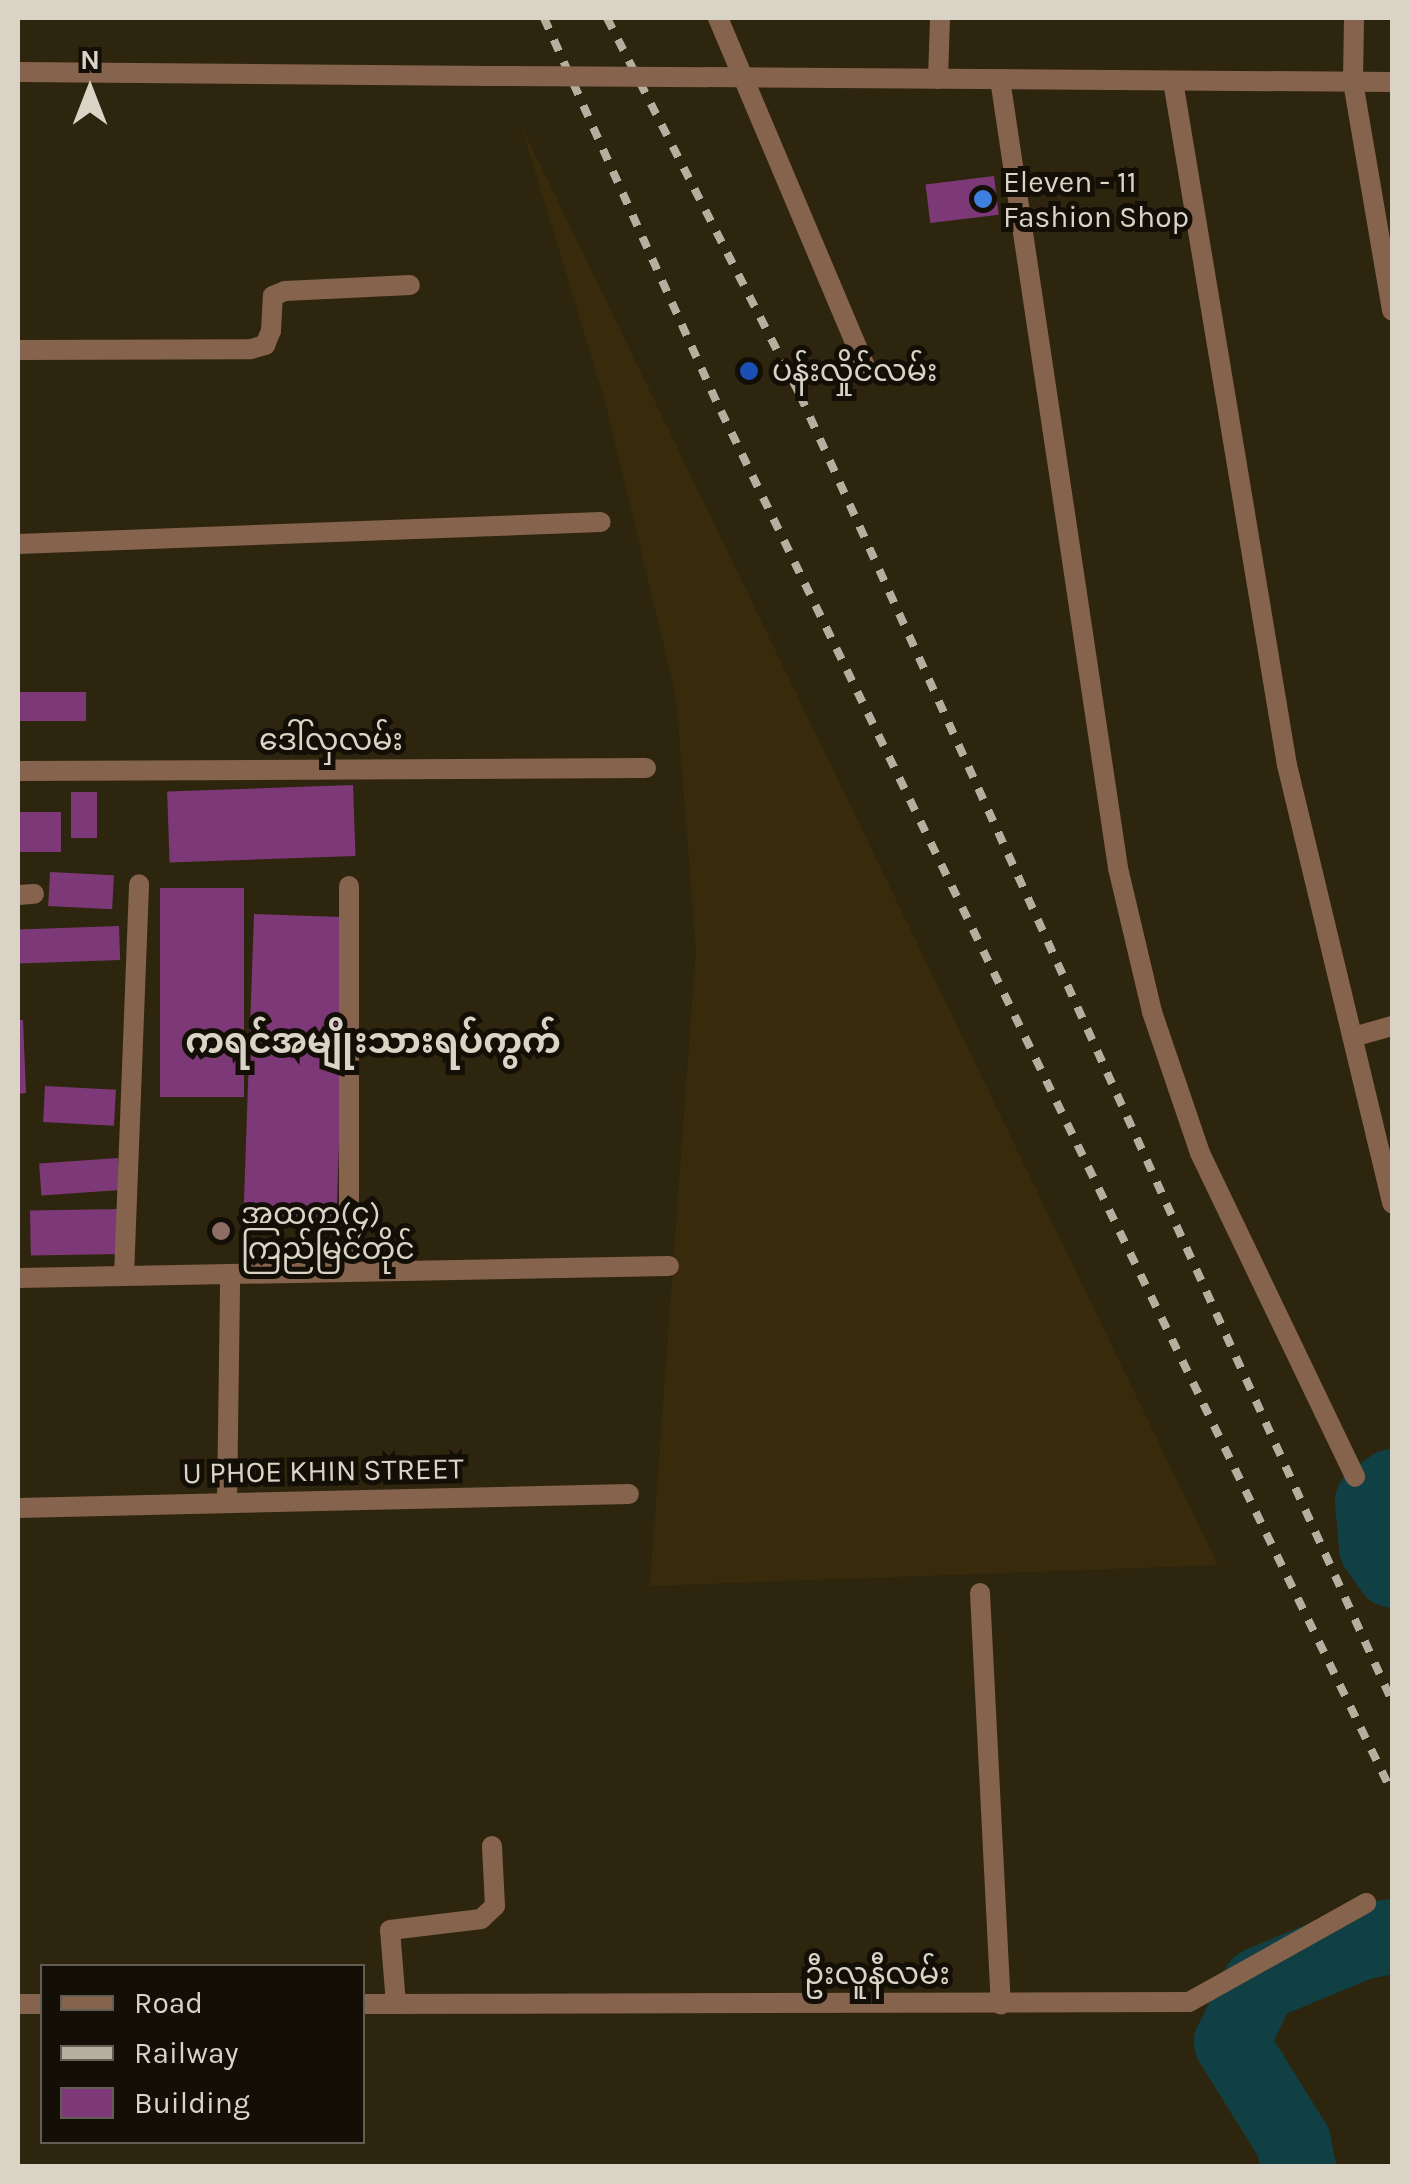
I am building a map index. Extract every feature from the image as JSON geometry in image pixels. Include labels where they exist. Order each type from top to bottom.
[{"type":"street","points":[[718,18],[867,371]]},
{"type":"street","points":[[938,79],[940,18]]},
{"type":"street","points":[[1354,18],[1353,82],[1392,310]]},
{"type":"street","points":[[18,72],[1392,82]]},
{"type":"street","points":[[1000,79],[1118,868],[1152,1012],[1200,1154],[1355,1477]]},
{"type":"street","points":[[1173,81],[1287,766],[1392,1204]]},
{"type":"street","points":[[18,350],[251,349],[265,345],[271,330],[273,296],[285,290],[410,285]]},
{"type":"street","points":[[18,544],[601,522]]},
{"type":"street","name":"ဒေါ်လှလမ်း","points":[[18,771],[646,768]]},
{"type":"street","points":[[124,1276],[139,884]]},
{"type":"street","points":[[348,886],[348,1272]]},
{"type":"street","points":[[1352,1037],[1392,1026]]},
{"type":"street","points":[[18,1278],[669,1266]]},
{"type":"street","points":[[227,1503],[230,1274]]},
{"type":"street","name":"U PHOE KHIN STREET","points":[[18,1508],[629,1494]]},
{"type":"street","points":[[980,1593],[1002,2004]]},
{"type":"street","points":[[396,2004],[390,1930],[482,1919],[495,1906],[492,1846]]},
{"type":"street","name":"ဦးလူနီလမ်း","points":[[365,2004],[1189,2002],[1366,1903]]},
{"type":"shaded area","points":[[521,125],[1218,1565],[650,1586],[696,948],[676,696],[605,401]]},
{"type":"building","points":[[994,176],[999,215],[930,223],[926,184]]},
{"type":"building","points":[[18,692],[86,692],[86,721],[18,721]]},
{"type":"building","points":[[353,785],[355,856],[170,862],[167,791]]},
{"type":"building","points":[[71,792],[97,792],[97,838],[71,838]]},
{"type":"building","points":[[18,812],[61,812],[61,852],[18,852]]},
{"type":"building","points":[[50,872],[114,875],[112,909],[48,906]]},
{"type":"building","points":[[160,888],[244,888],[244,1097],[160,1097]]},
{"type":"building","points":[[254,914],[347,917],[336,1222],[243,1219]]},
{"type":"building","points":[[119,926],[120,960],[19,964],[18,930]]},
{"type":"building","points":[[18,1020],[23,1020],[26,1093],[18,1094]]},
{"type":"building","points":[[45,1086],[116,1090],[114,1126],[43,1122]]},
{"type":"building","points":[[118,1158],[120,1190],[41,1195],[39,1164]]},
{"type":"building","points":[[121,1209],[122,1254],[31,1256],[30,1211]]},
{"type":"waterway","points":[[1392,1486],[1372,1501],[1376,1547],[1392,1570]]},
{"type":"waterway","points":[[1298,2166],[1293,2142],[1231,2042],[1259,1984],[1360,1942],[1392,1936]]},
{"type":"railway","points":[[544,18],[721,411],[1392,1792]]},
{"type":"railway","points":[[607,18],[800,395],[1392,1701]]},
{"type":"place","name":"Eleven - 11 Fashion Shop","points":[[983,199]]},
{"type":"place","name":"ပန်းလှိုင်လမ်း","points":[[749,371]]},
{"type":"place","name":"အထက(၄) ကြည်မြင်တိုင်","points":[[221,1231]]},
{"type":"district","name":"ကရင်အမျိုးသားရပ်ကွက်","points":[[373,1042]]}]
